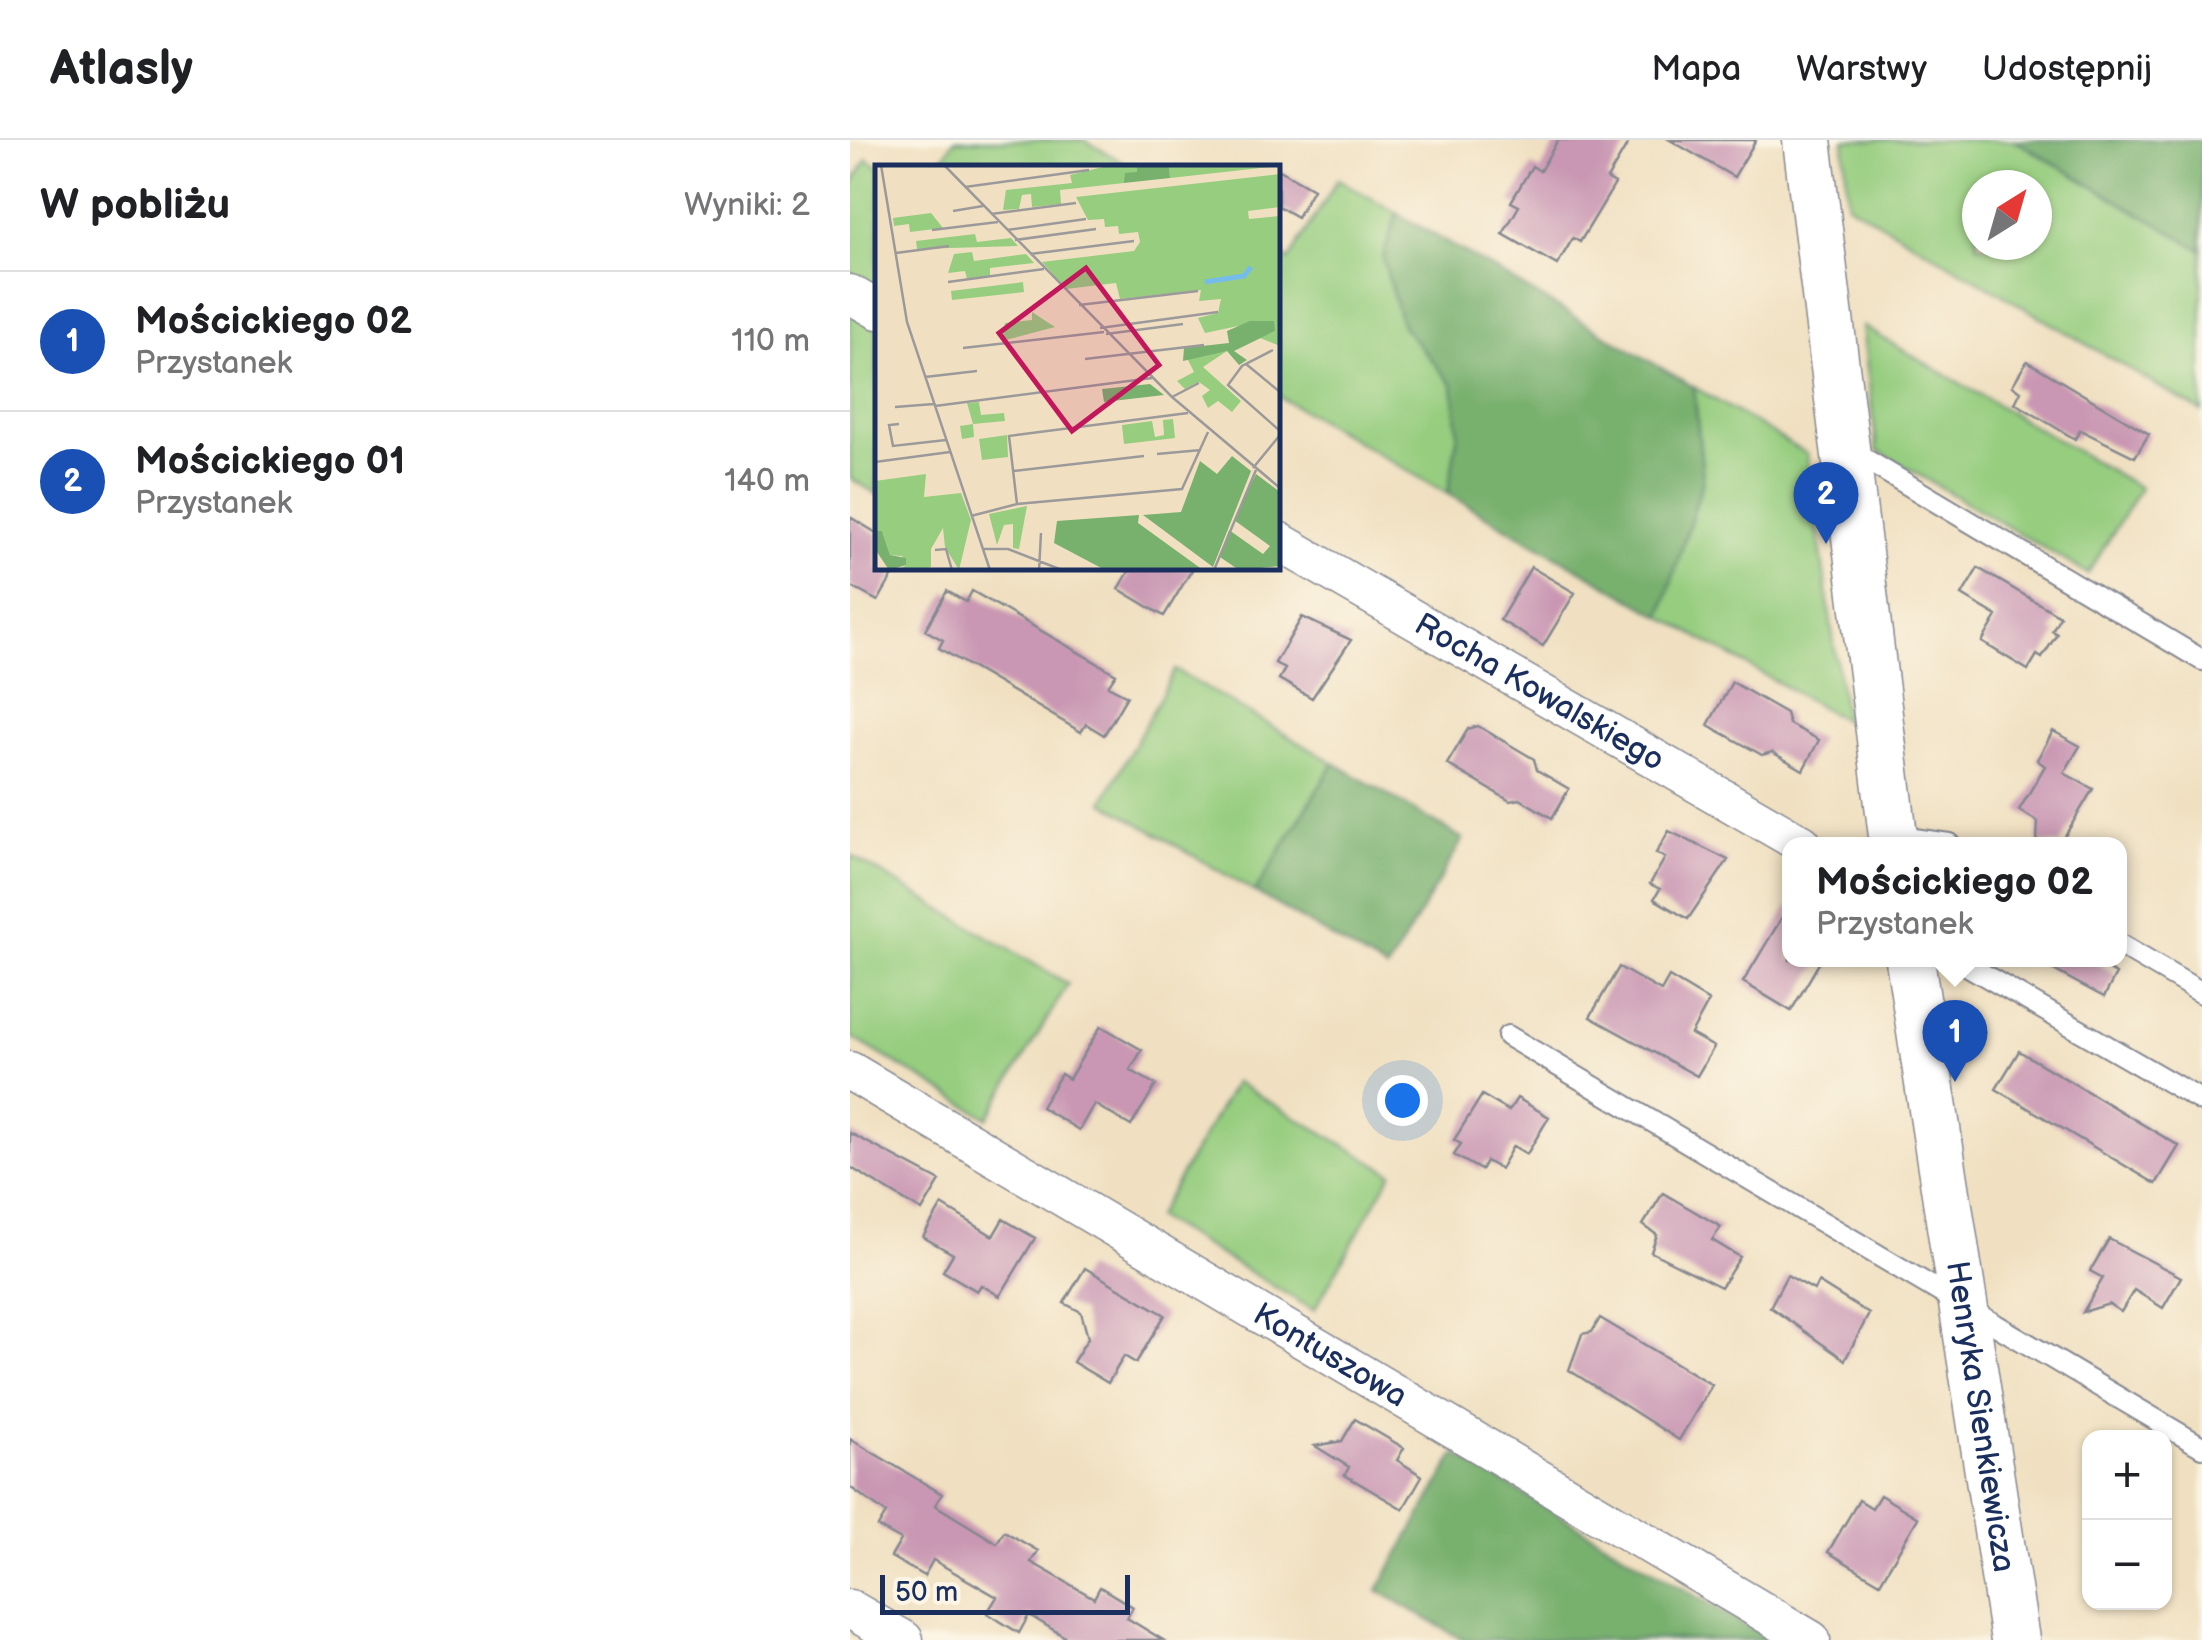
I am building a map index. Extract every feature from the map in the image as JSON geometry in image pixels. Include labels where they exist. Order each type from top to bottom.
[{"type":"street","points":[[1807,140],[1893,837]]},
{"type":"street","points":[[850,294],[875,308]]},
{"type":"street","name":"Rocha Kowalskiego","points":[[1280,542],[1790,837]]},
{"type":"street","name":"Henryka Sienkiewicza","points":[[1911,967],[2015,1640]]},
{"type":"street","name":"Kontuszowa","points":[[850,1071],[1811,1640]]},
{"type":"street","points":[[850,1608],[904,1640]]},
{"type":"lane","points":[[1846,454],[1868,461],[2202,660]]},
{"type":"lane","points":[[2127,948],[2202,992]]},
{"type":"lane","points":[[1970,967],[2202,1101]]},
{"type":"lane","points":[[1508,1036],[2202,1447]]},
{"type":"green space","points":[[954,140],[1084,140],[1128,165],[938,165]]},
{"type":"green space","points":[[1844,140],[2014,140],[2202,250],[2202,412],[1848,204]]},
{"type":"green space","points":[[2014,140],[2202,140],[2202,250]]},
{"type":"green space","points":[[867,159],[877,165],[875,293],[850,278],[850,188]]},
{"type":"green space","points":[[1338,179],[1397,213],[1383,258],[1402,326],[1453,385],[1458,432],[1448,494],[1280,397],[1280,255],[1289,260]]},
{"type":"green space","points":[[1397,213],[1694,387],[1703,480],[1661,616],[1448,494],[1458,432],[1453,385],[1402,326],[1383,258]]},
{"type":"green space","points":[[850,312],[875,327],[875,493],[850,478]]},
{"type":"green space","points":[[1862,326],[2140,488],[2088,574],[1877,450]]},
{"type":"green space","points":[[1694,387],[1807,454],[1845,721],[1661,616],[1703,480]]},
{"type":"green space","points":[[1175,670],[1334,763],[1255,892],[1103,802]]},
{"type":"green space","points":[[1334,763],[1463,839],[1387,970],[1255,892]]},
{"type":"green space","points":[[850,855],[1068,984],[988,1118],[850,1036]]},
{"type":"green space","points":[[1235,1082],[1392,1173],[1314,1310],[1156,1217]]},
{"type":"green space","points":[[1456,1454],[1771,1640],[1463,1640],[1378,1590]]},
{"type":"building","points":[[1558,140],[1630,140],[1607,179],[1615,184],[1580,242],[1573,238],[1557,265],[1503,234],[1519,206],[1511,202],[1532,166],[1540,171]]},
{"type":"building","points":[[1670,140],[1756,140],[1734,177]]},
{"type":"building","points":[[1280,170],[1313,189],[1297,217],[1280,207]]},
{"type":"building","points":[[2027,361],[2149,434],[2135,457],[2080,430],[2075,439],[2015,403],[2021,391],[2012,386]]},
{"type":"building","points":[[850,517],[875,532],[875,570],[896,570],[878,601],[850,586]]},
{"type":"building","points":[[1531,567],[1575,593],[1543,646],[1500,620]]},
{"type":"building","points":[[1978,568],[2060,616],[2052,631],[2057,634],[2042,658],[2037,655],[2028,670],[1982,642],[1997,616],[1962,595]]},
{"type":"building","points":[[1130,570],[1192,570],[1164,616],[1119,589]]},
{"type":"building","points":[[947,591],[966,602],[972,591],[1116,674],[1108,686],[1127,696],[1104,735],[1086,724],[1081,732],[939,648],[943,640],[925,630]]},
{"type":"building","points":[[1302,617],[1351,640],[1312,698],[1279,679],[1285,669],[1275,663]]},
{"type":"building","points":[[1732,682],[1786,713],[1789,724],[1819,740],[1803,770],[1772,752],[1762,755],[1708,725]]},
{"type":"building","points":[[1478,726],[1534,759],[1537,770],[1569,789],[1552,818],[1520,799],[1510,801],[1447,764],[1468,729]]},
{"type":"building","points":[[2053,731],[2080,746],[2064,773],[2093,789],[2064,837],[2037,837],[2038,822],[2019,810],[2045,766],[2037,760]]},
{"type":"building","points":[[1669,831],[1728,860],[1688,919],[1654,899],[1660,889],[1650,884],[1665,858],[1656,853]]},
{"type":"building","points":[[1782,917],[1782,967],[1817,967],[1791,1011],[1743,982]]},
{"type":"building","points":[[1619,967],[1661,991],[1669,977],[1709,1001],[1691,1034],[1714,1047],[1697,1076],[1590,1017]]},
{"type":"building","points":[[2048,967],[2103,967],[2116,974],[2104,997]]},
{"type":"building","points":[[1101,1026],[1142,1050],[1130,1070],[1156,1085],[1131,1126],[1094,1104],[1079,1130],[1041,1107],[1061,1074],[1069,1079]]},
{"type":"building","points":[[2019,1051],[2179,1146],[2156,1184],[1996,1089]]},
{"type":"building","points":[[1482,1095],[1509,1111],[1517,1098],[1549,1117],[1527,1154],[1513,1146],[1500,1169],[1486,1161],[1481,1170],[1454,1155],[1461,1144],[1454,1140]]},
{"type":"building","points":[[850,1133],[940,1181],[922,1211],[850,1167]]},
{"type":"building","points":[[1663,1193],[1721,1227],[1712,1240],[1740,1257],[1721,1287],[1651,1252],[1657,1235],[1643,1225]]},
{"type":"building","points":[[942,1205],[993,1236],[1003,1219],[1035,1238],[1000,1296],[981,1285],[977,1291],[943,1271],[953,1254],[923,1237]]},
{"type":"building","points":[[2109,1239],[2181,1277],[2163,1308],[2134,1290],[2121,1312],[2109,1304],[2083,1312],[2103,1278],[2090,1271]]},
{"type":"building","points":[[1085,1268],[1165,1315],[1136,1363],[1124,1356],[1108,1383],[1073,1362],[1088,1338],[1081,1312],[1064,1303]]},
{"type":"building","points":[[1787,1275],[1814,1290],[1818,1282],[1869,1314],[1845,1360],[1770,1307]]},
{"type":"building","points":[[1600,1318],[1712,1385],[1679,1440],[1569,1370],[1582,1334],[1592,1332]]},
{"type":"building","points":[[1355,1419],[1404,1448],[1397,1460],[1422,1476],[1403,1509],[1345,1475],[1349,1467],[1315,1446],[1342,1441]]},
{"type":"building","points":[[850,1439],[942,1494],[935,1505],[997,1543],[1004,1531],[1038,1551],[1031,1562],[1094,1598],[1100,1587],[1133,1607],[1127,1618],[1163,1640],[1070,1640],[1029,1615],[1019,1633],[987,1613],[997,1597],[933,1560],[924,1576],[891,1557],[901,1540],[878,1527],[886,1513],[850,1487]]},
{"type":"building","points":[[1880,1495],[1918,1518],[1880,1583],[1828,1552],[1859,1500],[1872,1508]]},
{"type":"place","name":"Mościckiego 01","points":[[1826,544]]},
{"type":"place","name":"Mościckiego 02","points":[[1955,1082]]}]
